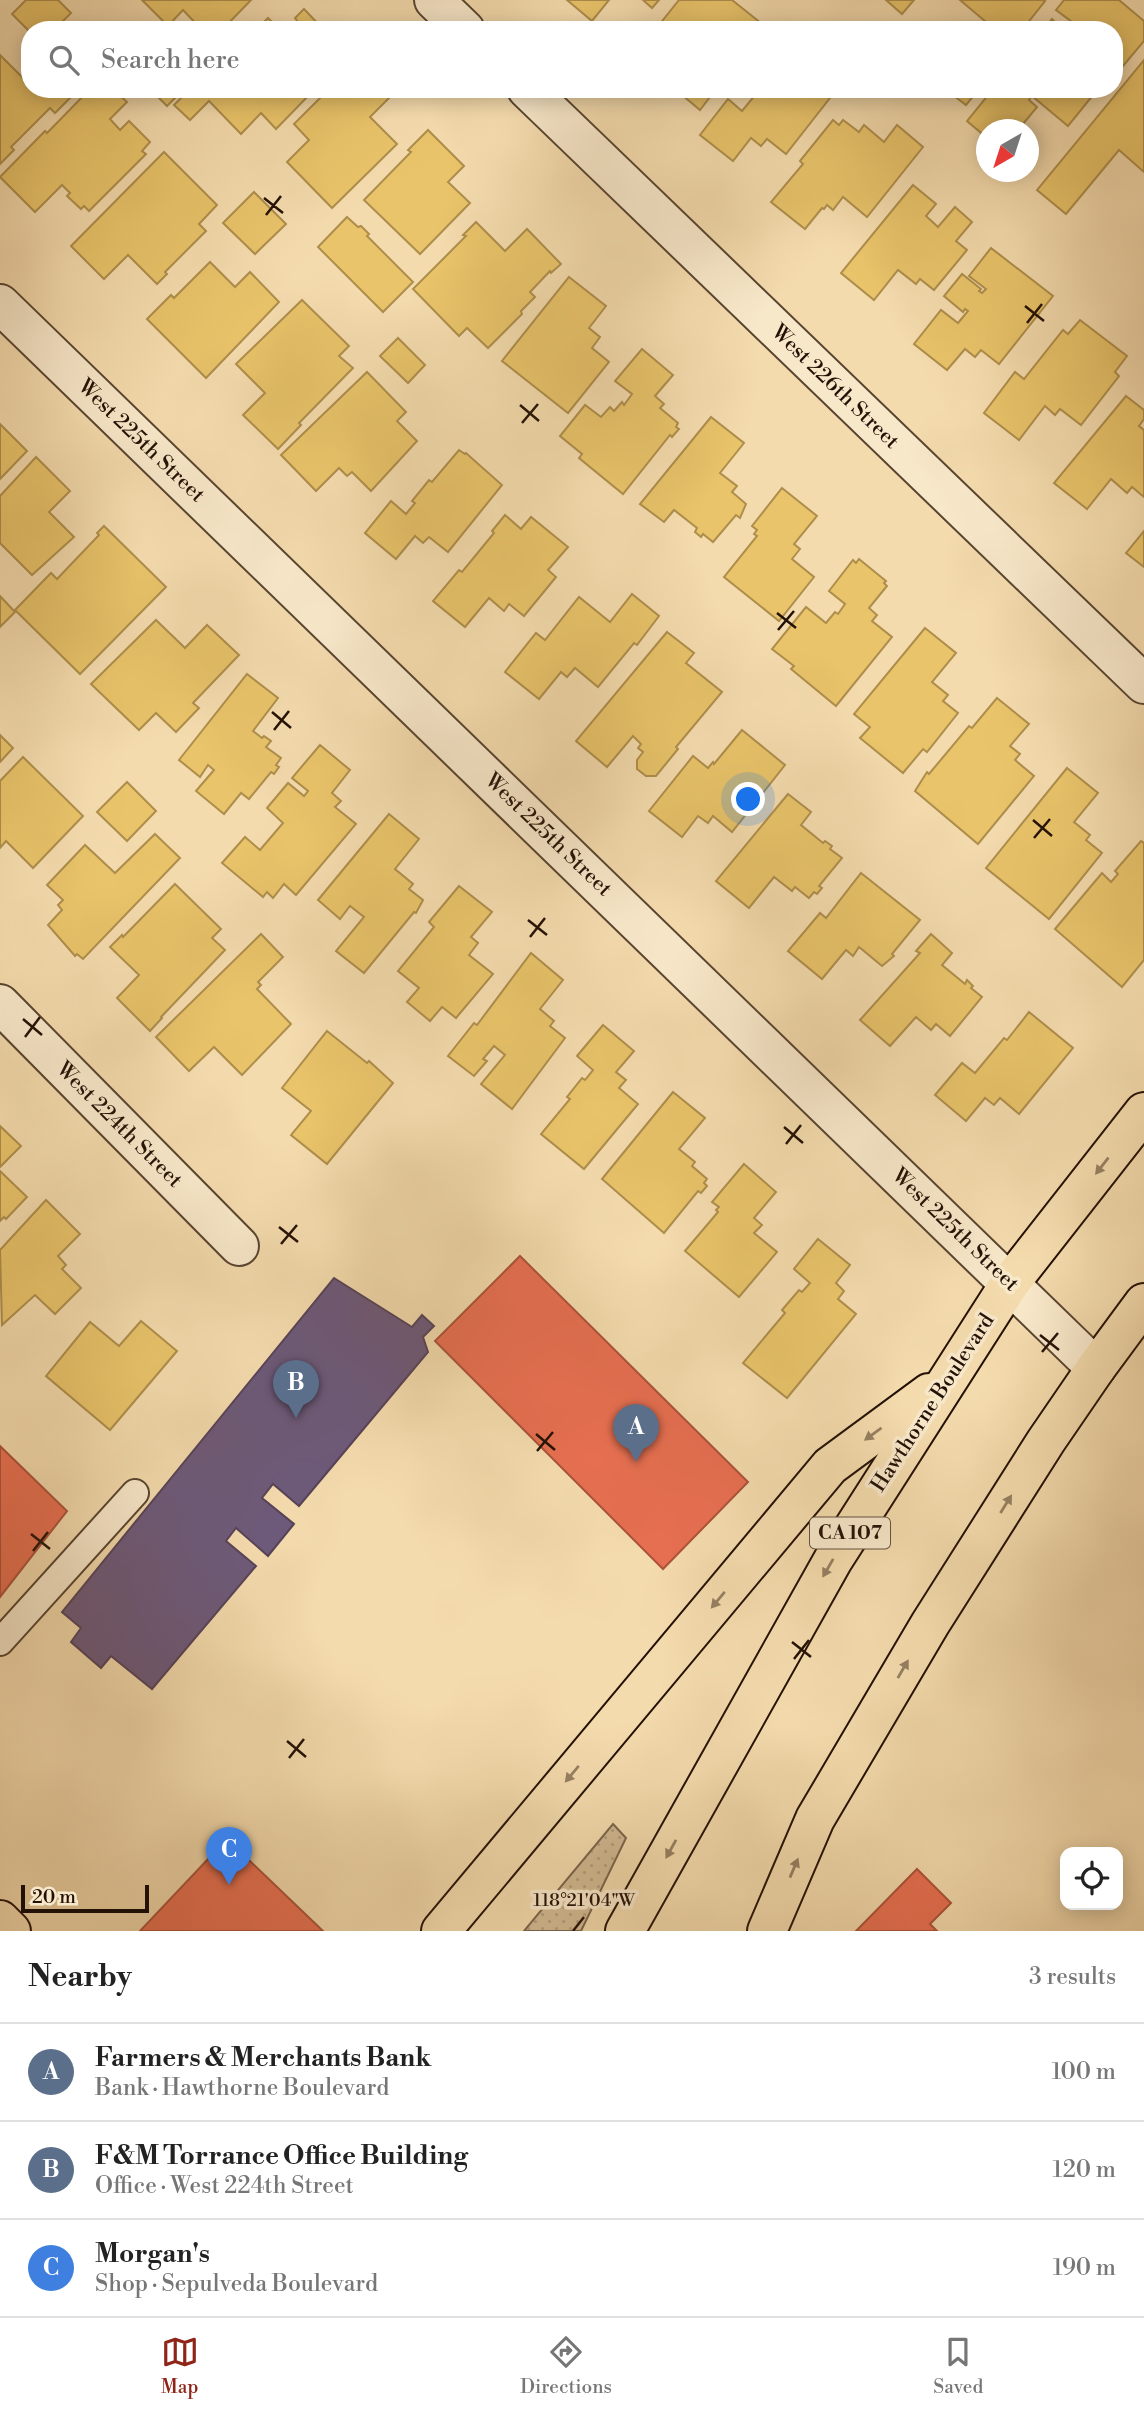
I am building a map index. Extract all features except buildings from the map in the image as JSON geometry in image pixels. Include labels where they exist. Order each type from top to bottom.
[{"type":"main road","name":"Hawthorne Boulevard","points":[[625,1931],[833,1560],[1010,1283],[1144,1112]]},
{"type":"main road","points":[[767,1931],[815,1819],[930,1624],[1046,1441],[1144,1303]]},
{"type":"main road","points":[[441,1931],[830,1466],[948,1380]]},
{"type":"main road","points":[[0,1920],[11,1931]]},
{"type":"street","points":[[434,0],[456,21]]},
{"type":"street","name":"West 226th Street","points":[[536,98],[1144,684]]},
{"type":"street","name":"West 225th Street","points":[[0,304],[1096,1368]]},
{"type":"street","name":"West 224th Street","points":[[0,1003],[239,1247]]},
{"type":"lane","points":[[0,1642],[135,1493]]},
{"type":"shaded area","points":[[613,1824],[626,1838],[581,1931],[524,1931]]},
{"type":"place","name":"F&M Torrance Office Building","points":[[296,1418]]},
{"type":"place","name":"Farmers & Merchants Bank","points":[[636,1462]]},
{"type":"place","name":"Morgan's","points":[[229,1885]]}]
